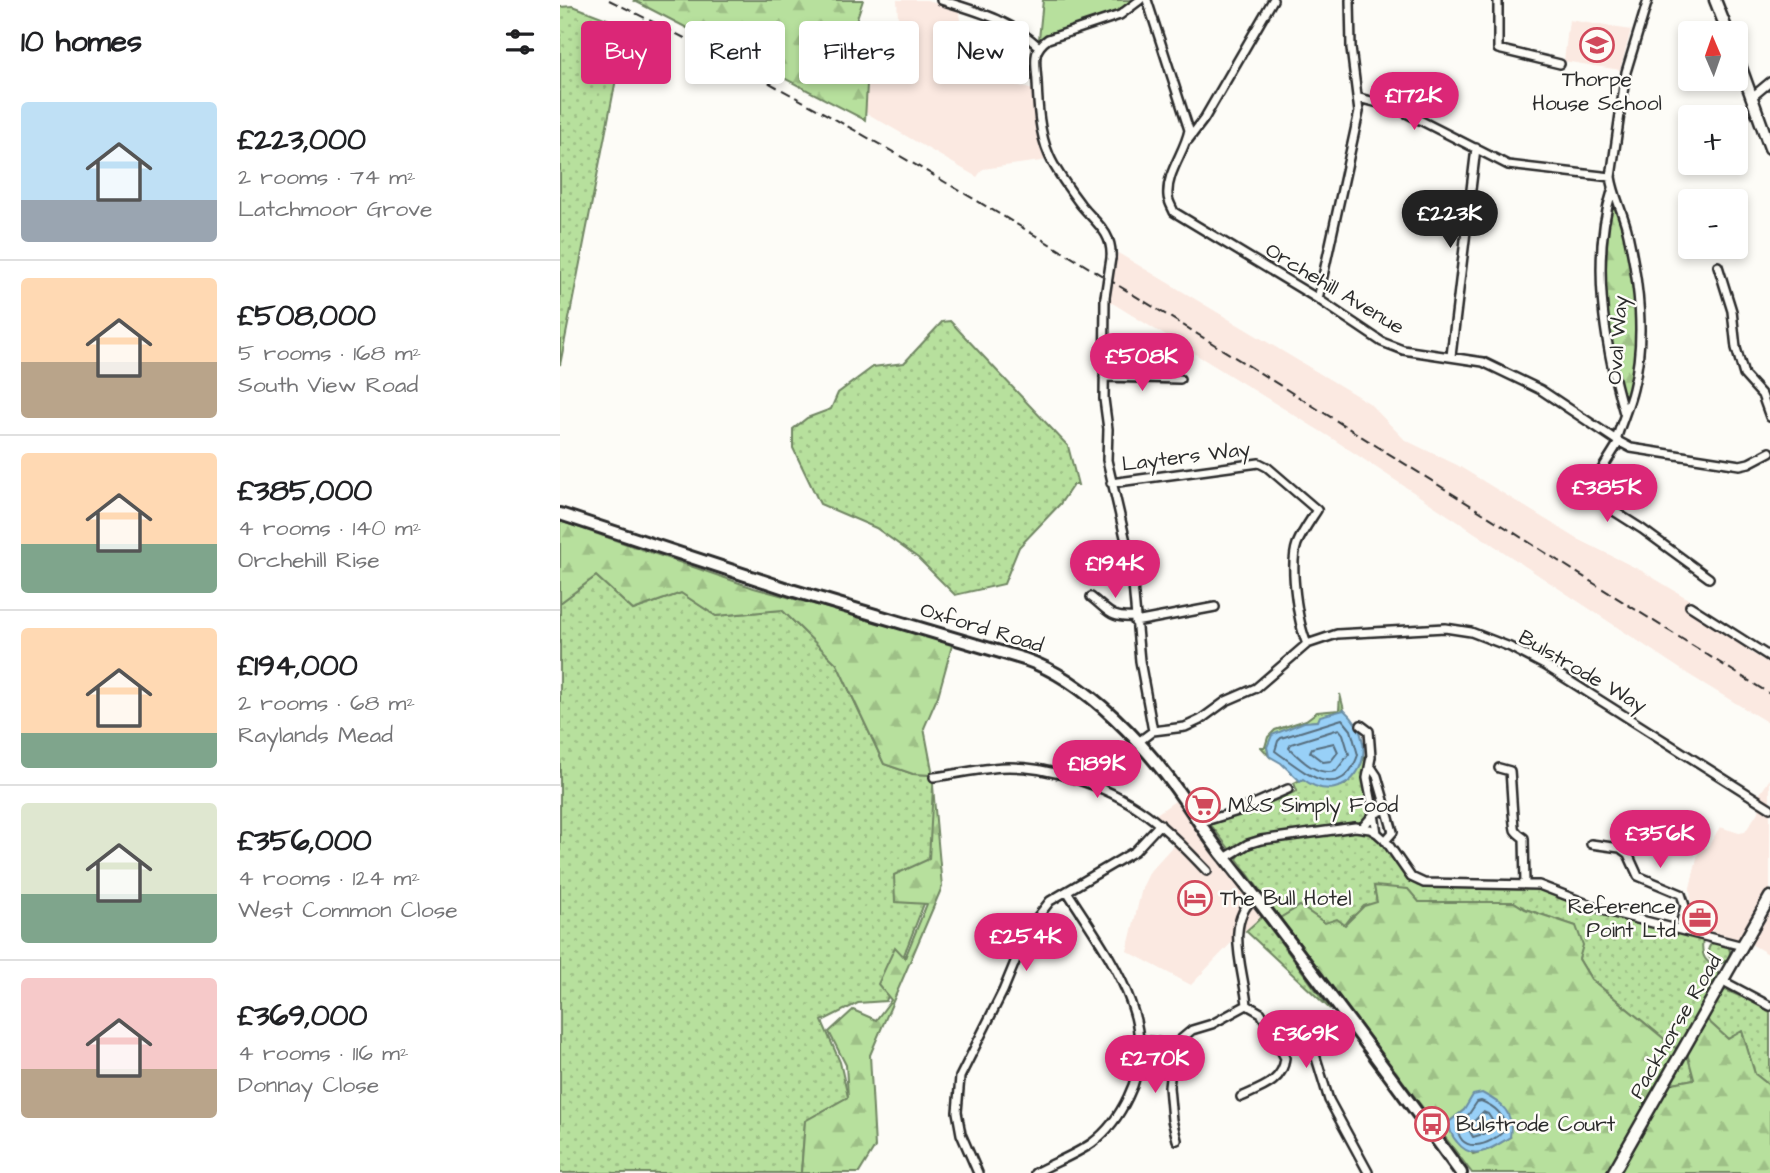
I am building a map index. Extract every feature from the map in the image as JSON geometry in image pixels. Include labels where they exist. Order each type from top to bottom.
[{"type":"main road","points":[[1715,0],[1723,21]]},
{"type":"main road","points":[[1748,86],[1770,148]]},
{"type":"main road","name":"Oxford Road","points":[[560,514],[791,590],[1045,666],[1079,688],[1137,743],[1172,783],[1199,823],[1461,1173]]},
{"type":"main road","name":"Packhorse Road","points":[[1613,1173],[1770,897]]},
{"type":"street","points":[[942,0],[995,16],[1038,46]]},
{"type":"street","points":[[1140,0],[1120,15],[1048,39],[1038,46],[1035,56],[1038,110],[1049,155],[1082,206],[1099,222],[1109,237],[1111,258],[1105,297],[1104,377],[1107,460],[1131,563],[1135,620],[1153,731]]},
{"type":"street","name":"Orchehill Avenue","points":[[1147,0],[1187,120],[1187,142],[1172,175],[1167,197],[1174,212],[1318,299],[1382,342],[1404,349],[1483,362],[1541,390],[1617,441],[1631,447],[1740,465],[1770,452]]},
{"type":"street","points":[[1187,142],[1204,119],[1273,0]]},
{"type":"street","points":[[1318,299],[1356,132],[1359,97],[1351,48],[1350,0]]},
{"type":"street","points":[[1498,0],[1498,49],[1560,64]]},
{"type":"street","name":"Oval Way","points":[[1648,0],[1626,72],[1611,177],[1612,188],[1627,229],[1638,285],[1640,306],[1633,388],[1617,441],[1589,490],[1590,496],[1642,529],[1709,578]]},
{"type":"street","points":[[1752,97],[1770,82]]},
{"type":"street","points":[[1359,97],[1394,107],[1519,168],[1611,177]]},
{"type":"street","points":[[1187,120],[1204,119]]},
{"type":"street","points":[[1451,356],[1475,148]]},
{"type":"street","name":"Oval Way","points":[[1612,188],[1606,208],[1603,247],[1604,317],[1614,378],[1624,414]]},
{"type":"street","points":[[1718,266],[1732,311],[1744,375],[1762,395],[1770,417]]},
{"type":"street","points":[[1104,377],[1180,379]]},
{"type":"street","name":"Layters Way","points":[[1111,483],[1259,463],[1267,467],[1317,510],[1297,544],[1294,557],[1300,628],[1307,644]]},
{"type":"street","points":[[1091,597],[1119,619],[1135,620],[1215,607]]},
{"type":"street","points":[[1690,606],[1770,657]]},
{"type":"street","name":"Bulstrode Way","points":[[1137,743],[1153,731],[1185,727],[1200,720],[1226,701],[1256,688],[1307,644],[1337,634],[1445,628],[1471,632],[1510,647],[1546,666],[1770,808]]},
{"type":"street","points":[[1361,725],[1368,731],[1371,767],[1367,778],[1377,833]]},
{"type":"street","points":[[1510,771],[1517,765]]},
{"type":"street","points":[[934,777],[1006,767],[1026,767],[1056,772],[1090,783],[1124,797],[1160,824],[1207,871]]},
{"type":"street","points":[[1371,767],[1377,776],[1393,832],[1385,841]]},
{"type":"street","points":[[1499,768],[1510,771]]},
{"type":"street","points":[[1510,771],[1513,823],[1524,838],[1525,884]]},
{"type":"street","points":[[1199,823],[1238,811],[1288,789]]},
{"type":"street","points":[[1371,796],[1381,793]]},
{"type":"street","points":[[1362,828],[1374,814],[1386,809]]},
{"type":"street","points":[[978,1173],[961,1134],[957,1112],[962,1069],[1003,991],[1029,928],[1050,901],[1135,851],[1160,824]]},
{"type":"street","points":[[1225,858],[1261,840],[1362,828],[1377,833],[1411,877],[1424,883],[1539,885],[1606,911],[1743,946]]},
{"type":"street","points":[[1591,844],[1620,848],[1628,854],[1638,876],[1681,894],[1685,905],[1679,929]]},
{"type":"street","points":[[1035,1173],[1092,1143],[1111,1124],[1132,1090],[1137,1073],[1140,1040],[1131,1001],[1124,984],[1067,891]]},
{"type":"street","points":[[1247,1005],[1244,975],[1238,960],[1238,932],[1243,909],[1256,896]]},
{"type":"street","points":[[1723,981],[1770,1006]]},
{"type":"street","points":[[1241,1097],[1268,1086],[1285,1066],[1285,1058],[1261,1013],[1247,1005]]},
{"type":"street","points":[[1177,1140],[1169,1087],[1174,1045],[1192,1030],[1212,1024],[1247,1005]]},
{"type":"street","points":[[1140,1040],[1174,1045]]},
{"type":"street","points":[[1278,1043],[1302,1041],[1313,1048],[1329,1100],[1368,1172]]},
{"type":"shaded area","points":[[897,0],[927,0],[959,10],[960,21],[933,21],[933,84],[1013,84],[1033,90],[1038,124],[1048,160],[983,169],[977,177],[863,111],[865,84],[919,84],[919,21],[898,21]]},
{"type":"shaded area","name":"Thorpe House School","points":[[1569,20],[1631,30],[1620,70],[1564,61]]},
{"type":"shaded area","points":[[1118,253],[1369,403],[1405,440],[1457,465],[1576,538],[1642,571],[1715,615],[1752,644],[1750,652],[1770,664],[1770,724],[1691,676],[1333,439],[1109,301]]},
{"type":"shaded area","points":[[1770,779],[1770,955],[1749,943],[1749,936],[1737,939],[1698,930],[1699,924],[1685,921],[1691,902],[1690,888],[1700,845],[1707,848],[1720,827],[1739,833],[1745,832],[1760,809],[1753,804]]},
{"type":"shaded area","points":[[1175,801],[1262,917],[1233,941],[1191,985],[1127,951],[1142,888],[1150,871],[1180,838],[1155,815]]},
{"type":"green space","points":[[633,0],[863,0],[856,21],[799,21],[799,84],[867,84],[865,120],[785,79],[785,21],[685,21],[685,27]]},
{"type":"green space","points":[[1043,0],[1132,0],[1122,9],[1039,39]]},
{"type":"green space","points":[[573,6],[612,21],[581,21],[581,84],[615,84],[560,365],[560,7]]},
{"type":"green space","points":[[1613,201],[1621,216],[1627,239],[1635,299],[1635,360],[1632,384],[1626,400],[1623,398],[1611,341],[1605,286],[1609,211]]},
{"type":"green space","points":[[950,321],[1068,446],[1078,485],[1073,485],[1060,504],[1019,547],[1004,584],[955,595],[918,558],[876,528],[820,504],[793,448],[793,429],[807,418],[831,409],[838,393],[873,367],[904,363],[942,322]]},
{"type":"green space","points":[[560,521],[754,588],[953,642],[938,696],[924,728],[933,775],[913,774],[884,764],[837,664],[782,610],[716,616],[681,593],[633,610],[596,576],[560,603]]},
{"type":"green space","points":[[596,576],[633,610],[681,593],[716,616],[782,610],[837,664],[884,764],[913,774],[933,775],[934,878],[886,1001],[858,1003],[822,1021],[840,1062],[848,1097],[805,1121],[801,1173],[560,1173],[560,603]]},
{"type":"green space","points":[[1340,694],[1344,710],[1321,716],[1318,721],[1304,723],[1287,731],[1267,747],[1269,756],[1261,747],[1265,747],[1268,737],[1275,730],[1306,720],[1317,712],[1339,710]]},
{"type":"green space","points":[[1365,756],[1368,757],[1371,812],[1359,824],[1263,838],[1231,851],[1208,821],[1241,815],[1297,791],[1294,783],[1302,779],[1345,785],[1355,775]]},
{"type":"green space","points":[[933,787],[942,887],[870,1055],[875,1147],[859,1173],[801,1173],[805,1121],[848,1097],[846,1065],[829,1032],[853,1010],[876,1020],[891,1000],[878,984],[895,947],[905,958],[927,904],[895,902],[894,875],[929,859]]},
{"type":"green space","points":[[1358,830],[1383,842],[1414,881],[1536,888],[1637,924],[1703,938],[1703,954],[1718,973],[1719,979],[1679,1051],[1591,979],[1579,959],[1576,926],[1525,909],[1514,902],[1419,902],[1374,886],[1377,902],[1351,917],[1345,925],[1325,923],[1300,906],[1280,918],[1237,859],[1242,851],[1262,843]]},
{"type":"green space","points":[[1374,886],[1408,889],[1419,902],[1514,902],[1525,909],[1576,926],[1583,945],[1579,959],[1591,979],[1679,1051],[1608,1173],[1472,1173],[1280,918],[1300,906],[1325,923],[1337,919],[1345,925],[1364,906],[1377,902]],"holes":[[[1464,1110],[1510,1137],[1490,1149],[1473,1154],[1449,1122]]]},
{"type":"green space","points":[[1262,917],[1330,1009],[1246,931]]},
{"type":"green space","points":[[1719,941],[1727,944],[1730,952],[1727,960],[1719,963],[1711,960],[1708,952],[1711,944]]},
{"type":"green space","points":[[1723,989],[1770,1009],[1770,1086],[1755,1074],[1742,1032],[1728,1039],[1706,1019]]},
{"type":"green space","points":[[1706,1019],[1728,1039],[1742,1031],[1755,1074],[1770,1086],[1770,1173],[1618,1173],[1668,1084],[1694,1079],[1687,1053]]},
{"type":"green space","points":[[1687,1053],[1694,1079],[1668,1084]]},
{"type":"water","points":[[1344,710],[1357,726],[1363,743],[1363,759],[1357,773],[1347,783],[1334,788],[1319,787],[1303,779],[1300,781],[1269,756],[1267,747],[1272,735],[1304,722],[1318,721],[1320,716]]},
{"type":"water","points":[[1482,1093],[1505,1110],[1510,1121],[1510,1137],[1483,1152],[1469,1152],[1453,1137],[1449,1122],[1464,1110],[1473,1095]]},
{"type":"railway","points":[[609,0],[788,93],[1021,227],[1252,368],[1770,694]]},
{"type":"place","name":"Thorpe House School","points":[[1597,45]]},
{"type":"place","name":"M&S Simply Food","points":[[1203,805]]},
{"type":"place","name":"The Bull Hotel","points":[[1195,898]]},
{"type":"place","name":"Reference Point Ltd","points":[[1700,918]]},
{"type":"place","name":"Bulstrode Court","points":[[1432,1124]]}]
